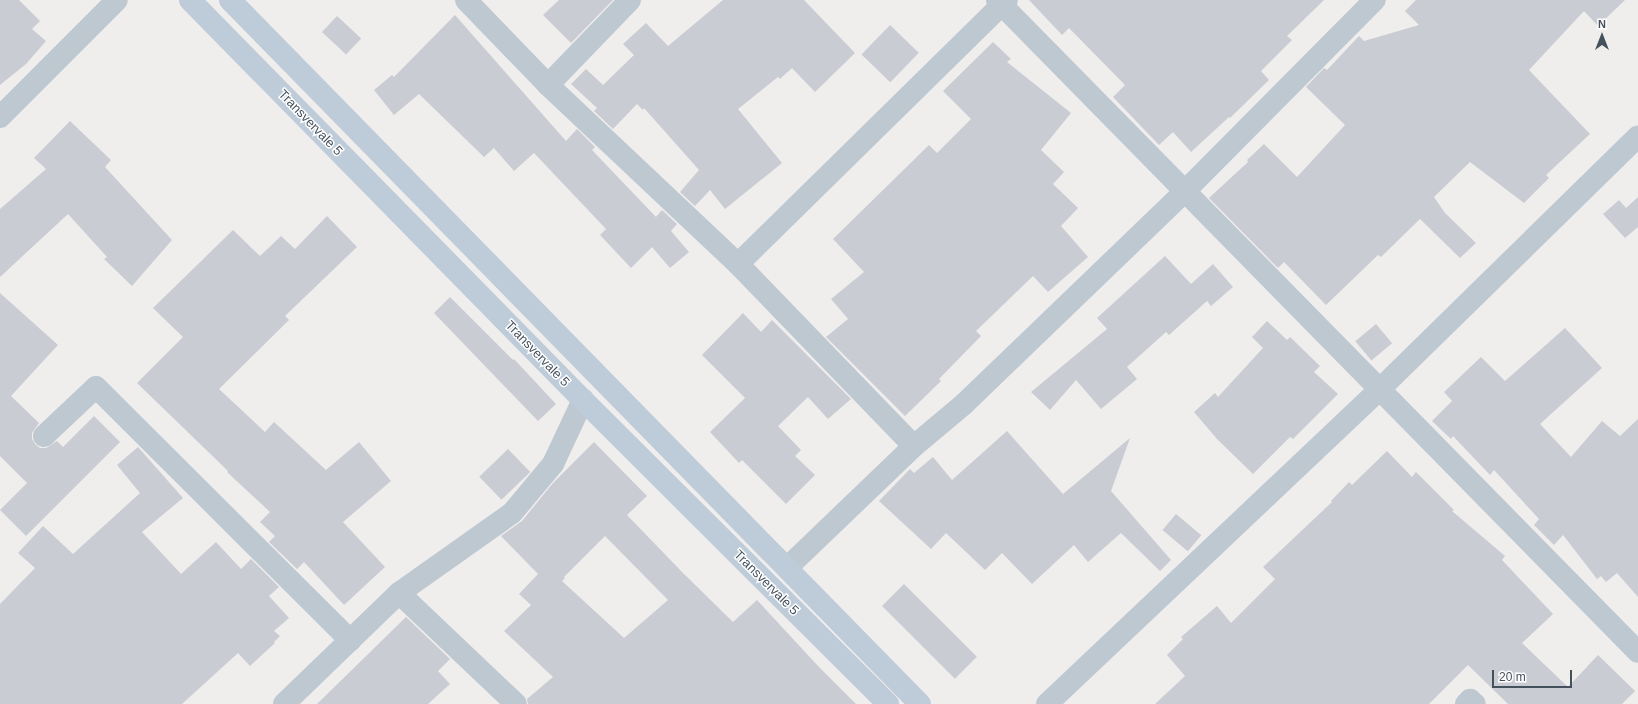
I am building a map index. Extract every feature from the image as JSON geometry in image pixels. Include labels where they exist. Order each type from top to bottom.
[{"type":"main road","name":"Transvervale 5","points":[[190,0],[583,400],[888,704]]},
{"type":"main road","name":"Transvervale 5","points":[[230,0],[920,704]]},
{"type":"street","points":[[0,117],[118,0]]},
{"type":"street","points":[[466,0],[548,85],[738,264],[914,446]]},
{"type":"street","points":[[548,85],[630,0]]},
{"type":"street","points":[[787,568],[914,446],[964,404],[1186,190],[1375,0]]},
{"type":"street","points":[[738,264],[1002,2],[1638,652]]},
{"type":"street","points":[[1048,704],[1380,389],[1638,136]]},
{"type":"street","points":[[44,436],[96,387],[350,640]]},
{"type":"street","points":[[284,704],[399,593],[512,513],[553,464],[583,400]]},
{"type":"street","points":[[399,593],[516,704]]},
{"type":"street","points":[[1466,704],[1470,700],[1475,704]]},
{"type":"building","points":[[0,0],[19,0],[40,21],[32,29],[46,41],[26,64],[0,85]]},
{"type":"building","points":[[559,0],[613,0],[571,43],[543,15]]},
{"type":"building","points":[[723,0],[804,0],[855,53],[815,92],[792,68],[780,79],[778,77],[738,109],[782,163],[725,209],[710,190],[695,206],[680,192],[699,170],[644,108],[643,110],[637,104],[613,129],[594,111],[597,108],[571,84],[586,69],[603,85],[634,55],[623,44],[646,23],[668,46]]},
{"type":"building","points":[[1029,0],[1324,0],[1287,36],[1292,40],[1261,71],[1269,80],[1230,118],[1229,117],[1191,152],[1173,132],[1159,145],[1113,97],[1125,85],[1069,28],[1062,35]]},
{"type":"building","points":[[1416,0],[1625,0],[1598,26],[1584,11],[1529,70],[1590,134],[1546,175],[1549,178],[1524,203],[1470,162],[1434,197],[1445,213],[1476,243],[1460,258],[1420,219],[1381,257],[1378,255],[1326,305],[1284,262],[1278,268],[1209,198],[1248,162],[1247,160],[1264,144],[1297,177],[1345,125],[1306,87],[1324,68],[1327,70],[1359,36],[1364,41],[1419,25],[1405,11]]},
{"type":"building","points":[[455,15],[566,141],[577,129],[595,147],[592,150],[656,217],[662,210],[677,224],[671,231],[689,252],[670,268],[652,247],[631,268],[600,235],[606,229],[534,153],[514,171],[494,148],[484,157],[419,94],[394,115],[374,90],[392,75],[394,77]]},
{"type":"building","points":[[337,16],[361,39],[346,55],[322,32]]},
{"type":"building","points":[[890,25],[919,53],[890,82],[862,54]]},
{"type":"building","points":[[993,42],[1011,59],[1007,62],[1071,113],[1041,150],[1064,172],[1053,184],[1078,208],[1061,226],[1088,257],[1048,292],[1033,276],[976,331],[981,336],[939,379],[941,381],[905,416],[826,337],[848,319],[831,299],[864,272],[833,239],[929,145],[937,153],[971,119],[943,91]]},
{"type":"building","points":[[70,121],[111,160],[105,167],[172,240],[132,286],[104,259],[107,257],[68,214],[0,277],[0,209],[46,169],[34,158]]},
{"type":"building","points":[[1638,197],[1638,227],[1625,238],[1603,214],[1619,200],[1626,208]]},
{"type":"building","points":[[327,216],[357,247],[285,316],[289,320],[219,389],[265,432],[274,422],[326,470],[359,442],[391,481],[343,522],[385,567],[344,605],[304,562],[297,569],[269,542],[275,536],[260,522],[270,512],[227,472],[228,471],[137,383],[183,337],[153,308],[233,230],[260,256],[281,236],[295,249]]},
{"type":"building","points":[[1165,256],[1191,284],[1213,264],[1233,287],[1211,306],[1207,301],[1169,335],[1166,332],[1127,367],[1137,379],[1101,409],[1076,380],[1050,410],[1031,392],[1107,329],[1097,318]]},
{"type":"building","points":[[0,293],[58,345],[11,396],[39,423],[32,433],[32,439],[35,444],[40,448],[46,448],[57,441],[63,447],[94,416],[120,442],[26,536],[0,510],[27,483],[0,456]]},
{"type":"building","points":[[450,297],[513,360],[514,359],[556,404],[538,421],[434,313]]},
{"type":"building","points":[[743,313],[761,332],[772,320],[851,399],[828,419],[808,397],[778,426],[801,450],[795,456],[815,475],[786,504],[742,460],[739,463],[710,432],[745,398],[702,355]]},
{"type":"building","points":[[1267,321],[1287,340],[1290,337],[1320,366],[1314,372],[1338,394],[1293,439],[1290,437],[1253,474],[1217,439],[1194,412],[1215,393],[1218,397],[1263,348],[1252,337]]},
{"type":"building","points":[[1376,324],[1392,343],[1371,361],[1355,341]]},
{"type":"building","points":[[1565,328],[1602,368],[1540,424],[1571,457],[1602,421],[1620,436],[1638,419],[1638,597],[1617,573],[1606,582],[1601,576],[1597,579],[1563,535],[1554,545],[1534,525],[1539,519],[1494,470],[1490,475],[1453,436],[1451,439],[1432,421],[1452,401],[1444,392],[1481,357],[1505,381]]},
{"type":"building","points":[[1007,431],[1063,494],[1130,438],[1111,491],[1171,560],[1160,571],[1121,533],[1088,562],[1074,545],[1032,584],[1002,553],[985,570],[946,533],[931,549],[879,501],[910,469],[914,473],[933,457],[952,480]]},
{"type":"building","points":[[594,442],[647,496],[627,515],[683,573],[733,622],[757,600],[819,667],[856,704],[528,704],[527,699],[553,677],[504,631],[531,605],[519,594],[538,574],[501,536],[522,521],[553,483]],"holes":[[[605,536],[668,600],[624,638],[562,581],[565,578],[564,577]]]},
{"type":"building","points":[[138,447],[183,498],[142,532],[181,574],[216,542],[241,569],[251,559],[279,587],[269,596],[289,618],[274,631],[280,636],[274,642],[275,643],[250,666],[238,653],[182,704],[0,704],[0,604],[35,568],[18,553],[43,526],[73,554],[140,493],[117,465]]},
{"type":"building","points":[[508,449],[530,472],[501,500],[479,477]]},
{"type":"building","points":[[1387,451],[1412,477],[1416,472],[1454,510],[1452,511],[1505,556],[1502,560],[1553,614],[1522,643],[1568,687],[1598,655],[1635,691],[1622,704],[1508,704],[1468,665],[1429,704],[1155,704],[1185,676],[1167,655],[1183,639],[1181,637],[1217,606],[1231,623],[1275,579],[1263,567],[1332,502],[1331,501],[1349,482],[1352,485]]},
{"type":"building","points":[[1176,514],[1201,535],[1188,551],[1163,530]]},
{"type":"building","points":[[904,584],[977,657],[955,679],[882,606]]},
{"type":"building","points":[[406,617],[450,659],[438,671],[450,684],[428,704],[317,704]]}]
